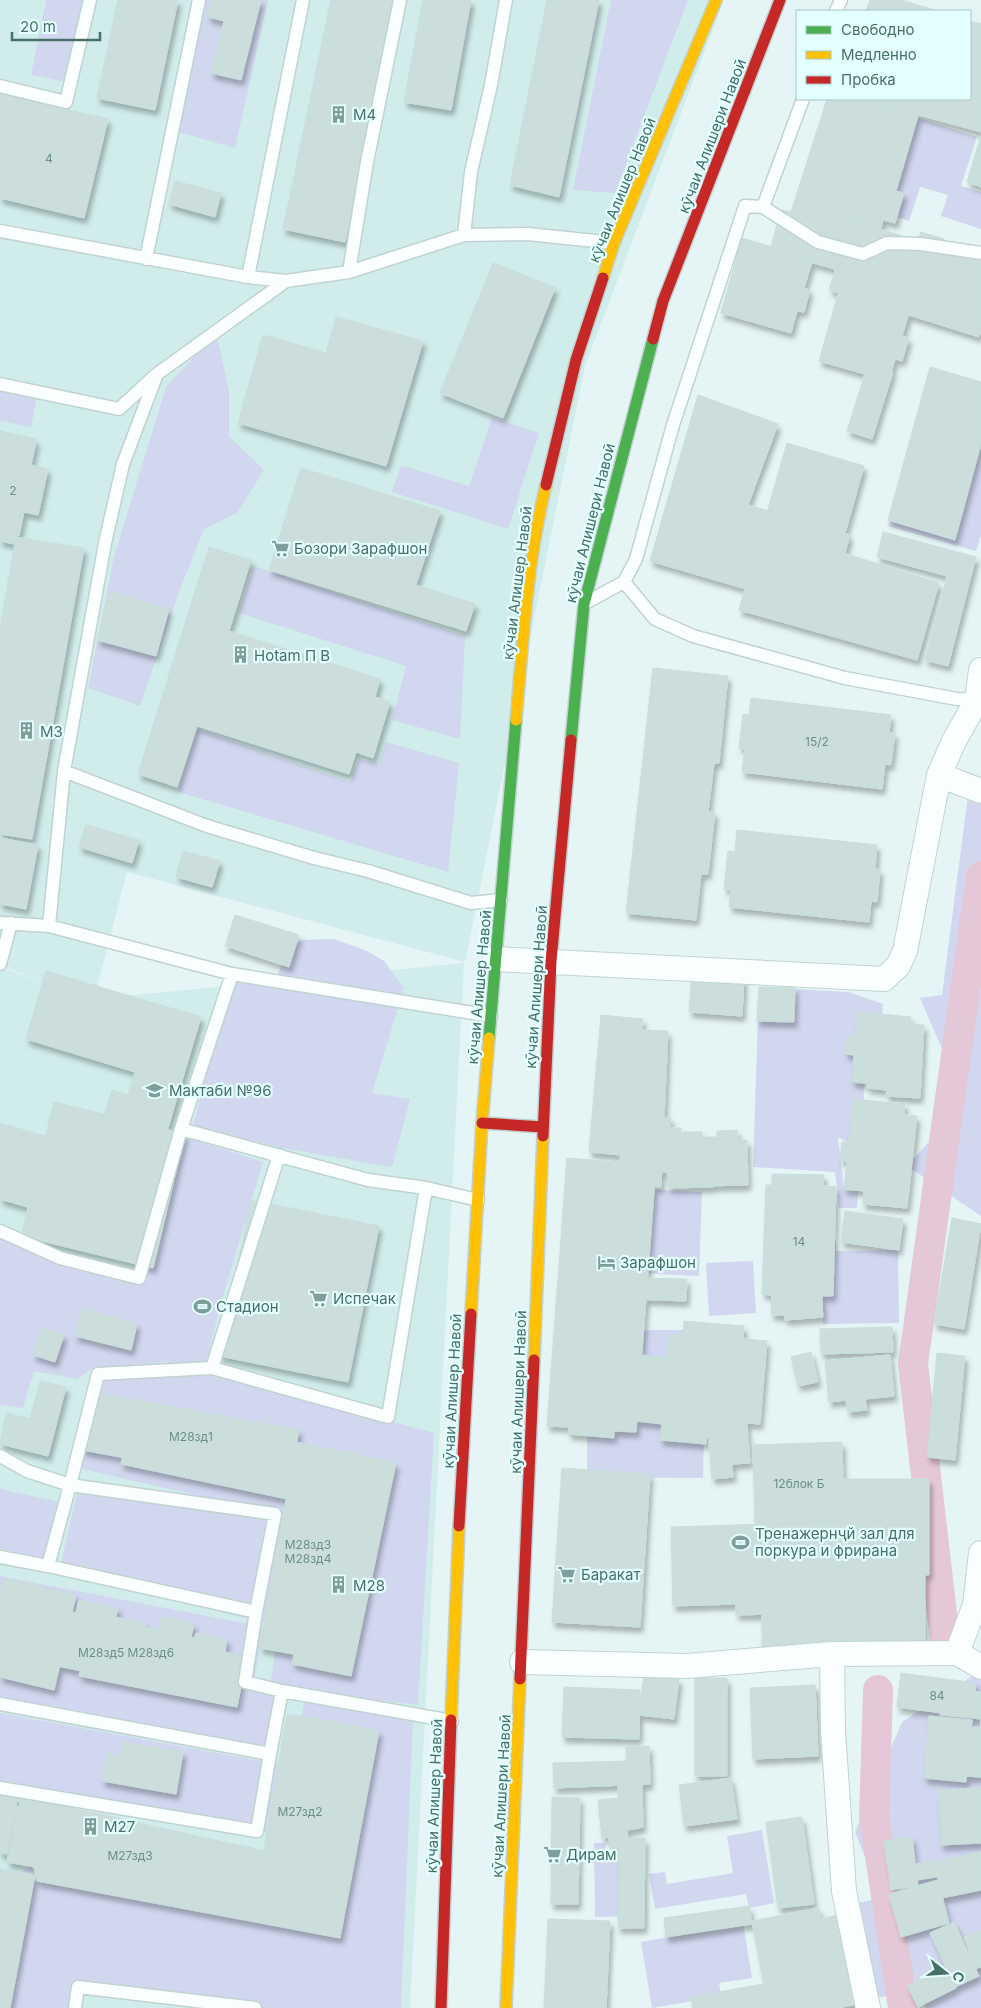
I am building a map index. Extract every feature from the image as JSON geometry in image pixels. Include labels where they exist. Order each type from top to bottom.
[{"type":"street","name":"кӯчаи Алишер Навоӣ","points":[[441,2008],[456,1579],[482,1124],[527,593],[537,522],[576,360],[614,243],[716,0]]},
{"type":"street","name":"кӯчаи Алишери Навоӣ","points":[[506,2008],[551,961],[584,604],[663,301],[780,0]]},
{"type":"street","points":[[495,958],[884,979],[898,966],[905,951],[939,775],[954,740],[977,700],[981,670]]},
{"type":"street","points":[[939,775],[981,791]]},
{"type":"street","points":[[482,1124],[543,1127]]},
{"type":"street","points":[[957,1653],[975,1605],[981,1553]]},
{"type":"street","points":[[522,1662],[686,1666],[832,1654],[957,1653],[981,1667]]},
{"type":"street","points":[[832,1654],[833,1731],[844,1891],[868,2008]]},
{"type":"lane","points":[[0,86],[66,102],[90,0]]},
{"type":"lane","points":[[146,259],[199,0]]},
{"type":"lane","points":[[248,277],[303,0]]},
{"type":"lane","points":[[349,272],[367,162],[400,0]]},
{"type":"lane","points":[[464,235],[471,172],[491,85],[506,0]]},
{"type":"lane","points":[[763,207],[803,100]]},
{"type":"lane","points":[[584,604],[624,582],[636,559],[673,425],[746,206],[763,207],[818,242],[863,254],[887,243],[921,244],[981,253]]},
{"type":"lane","points":[[0,231],[248,277],[286,281],[349,272],[464,235],[528,234],[614,243]]},
{"type":"lane","points":[[0,384],[119,409],[157,374],[286,281]]},
{"type":"lane","points":[[49,926],[64,771],[105,543],[123,464],[157,374]]},
{"type":"lane","points":[[624,582],[655,619],[693,636],[845,678],[957,699],[977,700]]},
{"type":"lane","points":[[64,771],[207,826],[314,858],[368,871],[471,903],[501,900]]},
{"type":"lane","points":[[0,964],[6,923],[49,926],[232,974],[492,1016]]},
{"type":"lane","points":[[0,1231],[60,1258],[139,1278],[181,1129],[232,974]]},
{"type":"lane","points":[[181,1129],[368,1180],[426,1188],[478,1200]]},
{"type":"lane","points":[[212,1368],[279,1156]]},
{"type":"lane","points":[[48,1566],[98,1374],[212,1368],[388,1418],[426,1188]]},
{"type":"lane","points":[[0,1456],[27,1471],[70,1485],[274,1514],[245,1682],[282,1691],[452,1721]]},
{"type":"lane","points":[[0,1557],[256,1612]]},
{"type":"lane","points":[[0,1788],[257,1831],[282,1691]]},
{"type":"lane","points":[[0,1704],[270,1754]]},
{"type":"lane","points":[[75,2008],[78,1987],[255,2008]]},
{"type":"shaded area","points":[[0,0],[724,0],[585,366],[465,962],[127,872],[94,999],[0,966]]},
{"type":"shaded area","points":[[46,0],[82,0],[66,82],[31,75]]},
{"type":"shaded area","points":[[193,0],[268,0],[235,148],[178,132],[169,113]]},
{"type":"shaded area","points":[[611,0],[688,0],[615,193],[573,190]]},
{"type":"shaded area","points":[[906,114],[977,137],[961,186],[981,192],[981,229],[941,216],[948,195],[920,187],[909,221],[885,213]]},
{"type":"shaded area","points":[[216,333],[229,390],[229,436],[264,470],[237,513],[204,529],[179,592],[140,706],[88,688],[114,557],[166,387]]},
{"type":"shaded area","points":[[0,384],[38,391],[31,427],[0,421]]},
{"type":"shaded area","points":[[981,412],[981,535],[976,551],[888,526],[913,445]]},
{"type":"shaded area","points":[[492,418],[539,433],[508,529],[392,492],[401,465],[469,486]]},
{"type":"shaded area","points":[[253,566],[465,636],[460,739],[392,720],[406,666],[239,613]]},
{"type":"shaded area","points":[[197,729],[350,782],[359,759],[379,764],[386,742],[459,763],[448,872],[178,792]]},
{"type":"shaded area","points":[[968,795],[981,800],[981,1216],[907,1166],[965,1102],[920,998],[942,995]]},
{"type":"shaded area","points":[[334,939],[367,951],[384,961],[404,988],[372,1093],[410,1099],[392,1167],[282,1148],[193,1126],[232,974],[275,985],[285,953],[302,940]]},
{"type":"shaded area","name":"Испечак","points":[[464,963],[410,2008],[0,2008],[0,967],[94,999]]},
{"type":"shaded area","points":[[759,987],[848,992],[883,1004],[882,1019],[865,1019],[863,1151],[838,1137],[844,1190],[858,1191],[857,1208],[839,1208],[835,1172],[753,1167]]},
{"type":"shaded area","points":[[185,1137],[263,1162],[221,1303],[204,1372],[167,1362],[93,1368],[77,1379],[34,1371],[23,1408],[0,1405],[0,1237],[142,1283]]},
{"type":"shaded area","points":[[617,1188],[702,1192],[699,1276],[635,1273]]},
{"type":"shaded area","points":[[836,1242],[836,1251],[898,1250],[899,1323],[823,1324],[822,1243]]},
{"type":"shaded area","points":[[753,1261],[756,1313],[709,1316],[706,1263]]},
{"type":"shaded area","points":[[636,1330],[687,1330],[705,1394],[703,1478],[587,1477],[587,1410]]},
{"type":"shaded area","points":[[212,1373],[434,1433],[418,1705],[294,1690],[271,1682],[278,1629],[299,1519],[78,1468],[102,1378]]},
{"type":"shaded area","points":[[80,1481],[291,1525],[269,1624],[59,1572]]},
{"type":"shaded area","points":[[0,1489],[59,1502],[43,1573],[0,1564]]},
{"type":"shaded area","points":[[0,1576],[264,1627],[252,1691],[287,1698],[276,1756],[0,1703]]},
{"type":"shaded area","points":[[977,1673],[981,1676],[981,2008],[926,2008],[855,1832],[902,1722]]},
{"type":"shaded area","points":[[304,1703],[413,1719],[401,2008],[223,2008],[78,1992],[75,2008],[0,2008],[1,1889],[61,1841],[274,1872]]},
{"type":"shaded area","points":[[0,1713],[278,1764],[266,1832],[0,1784]]},
{"type":"shaded area","points":[[762,1830],[774,1903],[749,1908],[746,1894],[655,1909],[649,1874],[665,1872],[667,1884],[733,1873],[727,1836]]},
{"type":"shaded area","points":[[594,1843],[605,1843],[606,1853],[632,1853],[633,1916],[595,1917]]},
{"type":"shaded area","points":[[872,1900],[891,1995],[859,2002],[839,1907]]},
{"type":"shaded area","points":[[743,1923],[752,1978],[719,1983],[721,1996],[652,2008],[641,1942]]},
{"type":"building","points":[[118,0],[178,0],[155,110],[97,98]]},
{"type":"building","points":[[212,0],[261,0],[241,80],[211,73],[224,21],[208,17]]},
{"type":"building","name":"М4","points":[[331,0],[394,0],[345,242],[283,229]]},
{"type":"building","points":[[423,0],[471,0],[451,110],[404,102]]},
{"type":"building","points":[[547,0],[599,0],[559,197],[510,185]]},
{"type":"building","points":[[870,0],[901,0],[935,10],[866,10]]},
{"type":"building","points":[[971,21],[981,24],[981,132],[863,100],[971,100]]},
{"type":"building","points":[[0,94],[108,119],[84,218],[0,198]]},
{"type":"building","points":[[827,100],[860,100],[905,114],[882,188],[888,190],[877,225],[853,217],[838,270],[770,251],[781,210],[791,212]]},
{"type":"building","points":[[855,100],[918,116],[896,191],[904,193],[895,223],[883,220],[879,237],[821,220]]},
{"type":"building","points":[[981,136],[981,187],[967,182]]},
{"type":"building","points":[[175,181],[221,193],[215,217],[169,204]]},
{"type":"building","points":[[851,220],[918,241],[921,232],[944,239],[941,246],[981,258],[981,331],[979,337],[829,290]]},
{"type":"building","points":[[742,238],[813,259],[804,288],[810,290],[804,312],[797,311],[791,333],[721,313]]},
{"type":"building","points":[[493,263],[555,288],[503,418],[440,393]]},
{"type":"building","points":[[840,287],[911,307],[902,336],[909,338],[902,361],[895,359],[889,381],[819,361]]},
{"type":"building","points":[[336,317],[423,341],[386,466],[238,423],[263,335],[326,353]]},
{"type":"building","points":[[868,364],[893,372],[872,439],[847,431]]},
{"type":"building","points":[[930,367],[981,382],[981,444],[955,540],[888,520]]},
{"type":"building","points":[[698,395],[778,424],[748,505],[850,535],[828,613],[650,561]]},
{"type":"building","points":[[0,431],[36,439],[14,544],[0,541]]},
{"type":"building","points":[[0,436],[36,443],[31,465],[48,469],[38,515],[24,512],[19,536],[0,532]]},
{"type":"building","points":[[787,443],[864,466],[846,530],[837,551],[939,583],[917,660],[739,610]]},
{"type":"building","points":[[301,468],[440,511],[416,585],[475,604],[466,631],[269,570]]},
{"type":"building","points":[[883,532],[976,557],[948,666],[925,660],[947,576],[877,557]]},
{"type":"building","name":"М3","points":[[16,537],[84,548],[32,839],[0,834],[0,628]]},
{"type":"building","name":"Hotam П В","points":[[209,547],[251,560],[229,631],[380,679],[375,697],[390,702],[373,758],[356,752],[349,774],[197,726],[177,787],[138,774]]},
{"type":"building","points":[[110,592],[169,609],[156,656],[97,640]]},
{"type":"building","points":[[653,668],[728,676],[719,763],[714,763],[708,812],[715,812],[708,874],[701,874],[696,920],[626,913]]},
{"type":"building","points":[[751,698],[891,715],[889,733],[895,733],[891,765],[885,764],[882,789],[742,772],[745,749],[739,748],[743,714],[749,715]]},
{"type":"building","points":[[86,825],[139,840],[132,863],[79,847]]},
{"type":"building","points":[[737,830],[877,845],[875,869],[880,870],[877,902],[871,901],[869,922],[729,907],[731,890],[724,889],[728,851],[735,852]]},
{"type":"building","points":[[0,838],[38,845],[26,909],[0,904]]},
{"type":"building","points":[[183,851],[220,861],[212,887],[176,877]]},
{"type":"building","points":[[235,915],[299,935],[289,967],[225,946]]},
{"type":"building","name":"Мактаби №96","points":[[46,971],[201,1017],[135,1239],[0,1199],[0,1123],[113,1156],[119,1132],[101,1127],[112,1090],[128,1095],[135,1072],[26,1039]]},
{"type":"building","points":[[692,974],[744,978],[742,1016],[689,1012]]},
{"type":"building","points":[[759,987],[795,988],[794,1022],[757,1021]]},
{"type":"building","points":[[858,1012],[911,1017],[904,1087],[852,1082],[854,1055],[845,1054],[847,1035],[856,1036]]},
{"type":"building","points":[[601,1015],[643,1019],[631,1156],[589,1152]]},
{"type":"building","points":[[871,1022],[924,1025],[920,1098],[886,1096],[887,1090],[867,1088]]},
{"type":"building","points":[[626,1030],[668,1031],[661,1187],[619,1184]]},
{"type":"building","points":[[853,1099],[905,1104],[896,1194],[844,1189],[847,1161],[840,1161],[842,1142],[849,1142]]},
{"type":"building","points":[[54,1102],[185,1134],[153,1268],[21,1236]]},
{"type":"building","points":[[869,1111],[917,1116],[907,1208],[863,1204],[864,1189],[848,1187],[852,1156],[864,1157]]},
{"type":"building","points":[[651,1116],[671,1118],[670,1128],[681,1128],[677,1173],[655,1171],[656,1165],[639,1163],[642,1126],[650,1126]]},
{"type":"building","points":[[737,1130],[737,1140],[747,1140],[748,1185],[703,1186],[702,1137],[717,1137],[717,1131]]},
{"type":"building","points":[[682,1132],[702,1132],[702,1142],[712,1141],[713,1187],[668,1188],[666,1139],[682,1139]]},
{"type":"building","points":[[567,1158],[656,1165],[636,1432],[614,1431],[614,1438],[568,1434],[569,1427],[547,1426]]},
{"type":"building","points":[[772,1174],[824,1175],[823,1186],[836,1187],[833,1296],[822,1296],[822,1317],[771,1315],[772,1295],[762,1294],[766,1185],[772,1185]]},
{"type":"building","points":[[251,1200],[379,1226],[348,1382],[219,1356]]},
{"type":"building","points":[[845,1211],[903,1219],[899,1250],[841,1242]]},
{"type":"building","points":[[952,1218],[981,1224],[964,1329],[934,1324]]},
{"type":"building","points":[[588,1220],[635,1221],[633,1278],[687,1279],[686,1301],[633,1299],[631,1369],[583,1368]]},
{"type":"building","points":[[817,1242],[823,1317],[785,1320],[784,1303],[808,1302],[805,1260],[776,1262],[775,1246]]},
{"type":"building","points":[[82,1309],[137,1324],[131,1350],[75,1336]]},
{"type":"building","points":[[684,1321],[744,1326],[743,1339],[767,1341],[760,1424],[734,1422],[733,1440],[706,1438],[706,1444],[660,1440],[662,1424],[636,1421],[642,1355],[667,1358],[669,1334],[683,1335]]},
{"type":"building","points":[[892,1327],[893,1352],[821,1354],[820,1329]]},
{"type":"building","points":[[41,1328],[64,1335],[55,1362],[33,1355]]},
{"type":"building","points":[[811,1352],[818,1382],[798,1386],[791,1357]]},
{"type":"building","points":[[937,1353],[965,1356],[955,1460],[927,1457]]},
{"type":"building","points":[[890,1355],[894,1396],[865,1399],[867,1410],[848,1412],[846,1400],[829,1402],[825,1361]]},
{"type":"building","points":[[594,1375],[632,1377],[631,1405],[593,1403]]},
{"type":"building","points":[[40,1381],[66,1387],[48,1456],[0,1444],[6,1413],[30,1419]]},
{"type":"building","points":[[93,1392],[299,1430],[288,1488],[82,1450]]},
{"type":"building","points":[[733,1400],[734,1412],[746,1411],[750,1463],[732,1464],[733,1477],[712,1479],[706,1402]]},
{"type":"building","name":"М28","points":[[132,1408],[396,1463],[351,1676],[292,1664],[325,1507],[121,1464]]},
{"type":"building","points":[[842,1442],[844,1521],[755,1524],[753,1445]]},
{"type":"building","points":[[296,1443],[356,1453],[320,1659],[260,1648]]},
{"type":"building","points":[[562,1468],[650,1474],[640,1627],[552,1622]]},
{"type":"building","points":[[830,1479],[929,1479],[929,1575],[925,1575],[925,1654],[762,1655],[762,1571],[830,1571]]},
{"type":"building","points":[[831,1522],[832,1545],[844,1544],[845,1583],[833,1583],[834,1600],[774,1602],[774,1614],[736,1615],[736,1604],[673,1606],[671,1527]]},
{"type":"building","points":[[4,1578],[76,1595],[69,1626],[82,1630],[75,1659],[62,1656],[54,1690],[0,1677],[0,1595]]},
{"type":"building","points":[[79,1600],[118,1608],[115,1621],[159,1630],[161,1617],[194,1624],[191,1637],[213,1641],[202,1696],[38,1662],[50,1607],[76,1613]]},
{"type":"building","points":[[114,1617],[145,1623],[143,1637],[193,1647],[196,1633],[227,1639],[225,1652],[247,1656],[237,1707],[79,1676],[93,1619],[113,1626]]},
{"type":"building","points":[[901,1673],[976,1683],[972,1717],[897,1707]]},
{"type":"building","points":[[644,1675],[679,1679],[674,1719],[639,1715]]},
{"type":"building","points":[[695,1678],[727,1678],[727,1776],[695,1776]]},
{"type":"building","points":[[815,1685],[818,1756],[753,1759],[750,1688]]},
{"type":"building","points":[[564,1687],[640,1690],[639,1739],[562,1737]]},
{"type":"building","points":[[943,1688],[981,1692],[981,1719],[940,1715]]},
{"type":"building","points":[[287,1714],[344,1723],[312,1907],[256,1898]]},
{"type":"building","points":[[929,1716],[972,1720],[966,1782],[924,1778]]},
{"type":"building","name":"М27","points":[[317,1719],[379,1731],[340,1938],[37,1881],[18,1796],[291,1857]]},
{"type":"building","points":[[981,1719],[981,1764],[977,1764]]},
{"type":"building","points":[[946,1726],[981,1727],[981,1777],[944,1775]]},
{"type":"building","points":[[123,1742],[183,1752],[176,1794],[102,1781],[107,1753],[120,1756]]},
{"type":"building","points":[[649,1746],[650,1784],[554,1788],[553,1763],[626,1761],[626,1747]]},
{"type":"building","points":[[731,1778],[737,1819],[684,1826],[679,1785]]},
{"type":"building","points":[[642,1785],[643,1827],[619,1827],[618,1786]]},
{"type":"building","points":[[981,1788],[981,1843],[941,1845],[939,1790]]},
{"type":"building","points":[[0,1792],[18,1796],[7,1854],[0,1853]]},
{"type":"building","points":[[636,1796],[640,1828],[627,1830],[629,1846],[610,1849],[609,1837],[602,1838],[598,1800]]},
{"type":"building","points":[[552,1797],[580,1798],[578,1904],[551,1904]]},
{"type":"building","points":[[17,1806],[253,1848],[243,1905],[7,1862]]},
{"type":"building","points":[[802,1817],[814,1904],[778,1908],[766,1822]]},
{"type":"building","points":[[912,1837],[918,1886],[891,1890],[884,1841]]},
{"type":"building","points":[[619,1838],[645,1838],[644,1928],[618,1928]]},
{"type":"building","points":[[981,1852],[981,1890],[942,1898],[938,1877],[956,1874],[953,1858]]},
{"type":"building","points":[[953,1858],[956,1874],[917,1880],[915,1864]]},
{"type":"building","points":[[0,1869],[35,1875],[10,2008],[0,2008]]},
{"type":"building","points":[[938,1880],[949,1923],[901,1937],[889,1894]]},
{"type":"building","points":[[749,1906],[752,1924],[666,1937],[664,1918]]},
{"type":"building","points":[[819,1908],[835,1998],[768,2008],[752,1921]]},
{"type":"building","points":[[838,1915],[856,2004],[839,2008],[747,2008],[745,1996],[780,1989],[767,1930]]},
{"type":"building","points":[[548,1919],[610,1921],[606,2008],[544,2008]]},
{"type":"building","points":[[954,1922],[979,1976],[955,1987],[930,1933]]},
{"type":"building","points":[[981,1931],[981,1967],[975,1969],[964,1937]]},
{"type":"building","points":[[946,1967],[956,1988],[918,2007],[907,1986]]},
{"type":"building","points":[[763,1984],[768,2008],[693,2008],[691,1997]]},
{"type":"waterway","points":[[946,1648],[913,1364],[981,876]]},
{"type":"waterway","points":[[878,1690],[874,1816],[903,2008]]},
{"type":"traffic: fast","points":[[571,740],[584,604],[653,339]]},
{"type":"traffic: fast","points":[[489,1038],[516,720]]},
{"type":"traffic: slow","points":[[603,278],[614,243],[716,0]]},
{"type":"traffic: slow","points":[[516,720],[530,572],[546,485]]},
{"type":"traffic: slow","points":[[471,1314],[489,1038]]},
{"type":"traffic: slow","points":[[534,1360],[543,1136]]},
{"type":"traffic: slow","points":[[451,1720],[459,1526]]},
{"type":"traffic: slow","points":[[506,2008],[520,1679]]},
{"type":"traffic: jam","points":[[653,339],[663,301],[780,0]]},
{"type":"traffic: jam","points":[[546,485],[576,360],[603,278]]},
{"type":"traffic: jam","points":[[543,1136],[551,961],[571,740]]},
{"type":"traffic: jam","points":[[482,1123],[543,1127]]},
{"type":"traffic: jam","points":[[459,1526],[471,1314]]},
{"type":"traffic: jam","points":[[520,1679],[534,1360]]},
{"type":"traffic: jam","points":[[441,2008],[451,1720]]},
{"type":"place","name":"М4","points":[[339,114]]},
{"type":"place","name":"Бозори Зарафшон","points":[[280,548]]},
{"type":"place","name":"Hotam П В","points":[[240,655]]},
{"type":"place","name":"М3","points":[[26,731]]},
{"type":"place","name":"Мактаби №96","points":[[155,1090]]},
{"type":"place","name":"Зарафшон","points":[[606,1262]]},
{"type":"place","name":"Испечак","points":[[319,1298]]},
{"type":"place","name":"Стадион","points":[[202,1306]]},
{"type":"place","name":"Тренажернҷй зал для поркура и фрирана","points":[[741,1542]]},
{"type":"place","name":"Баракат","points":[[567,1574]]},
{"type":"place","name":"М28","points":[[339,1585]]},
{"type":"place","name":"М27","points":[[90,1826]]},
{"type":"place","name":"Дирам","points":[[552,1854]]}]
